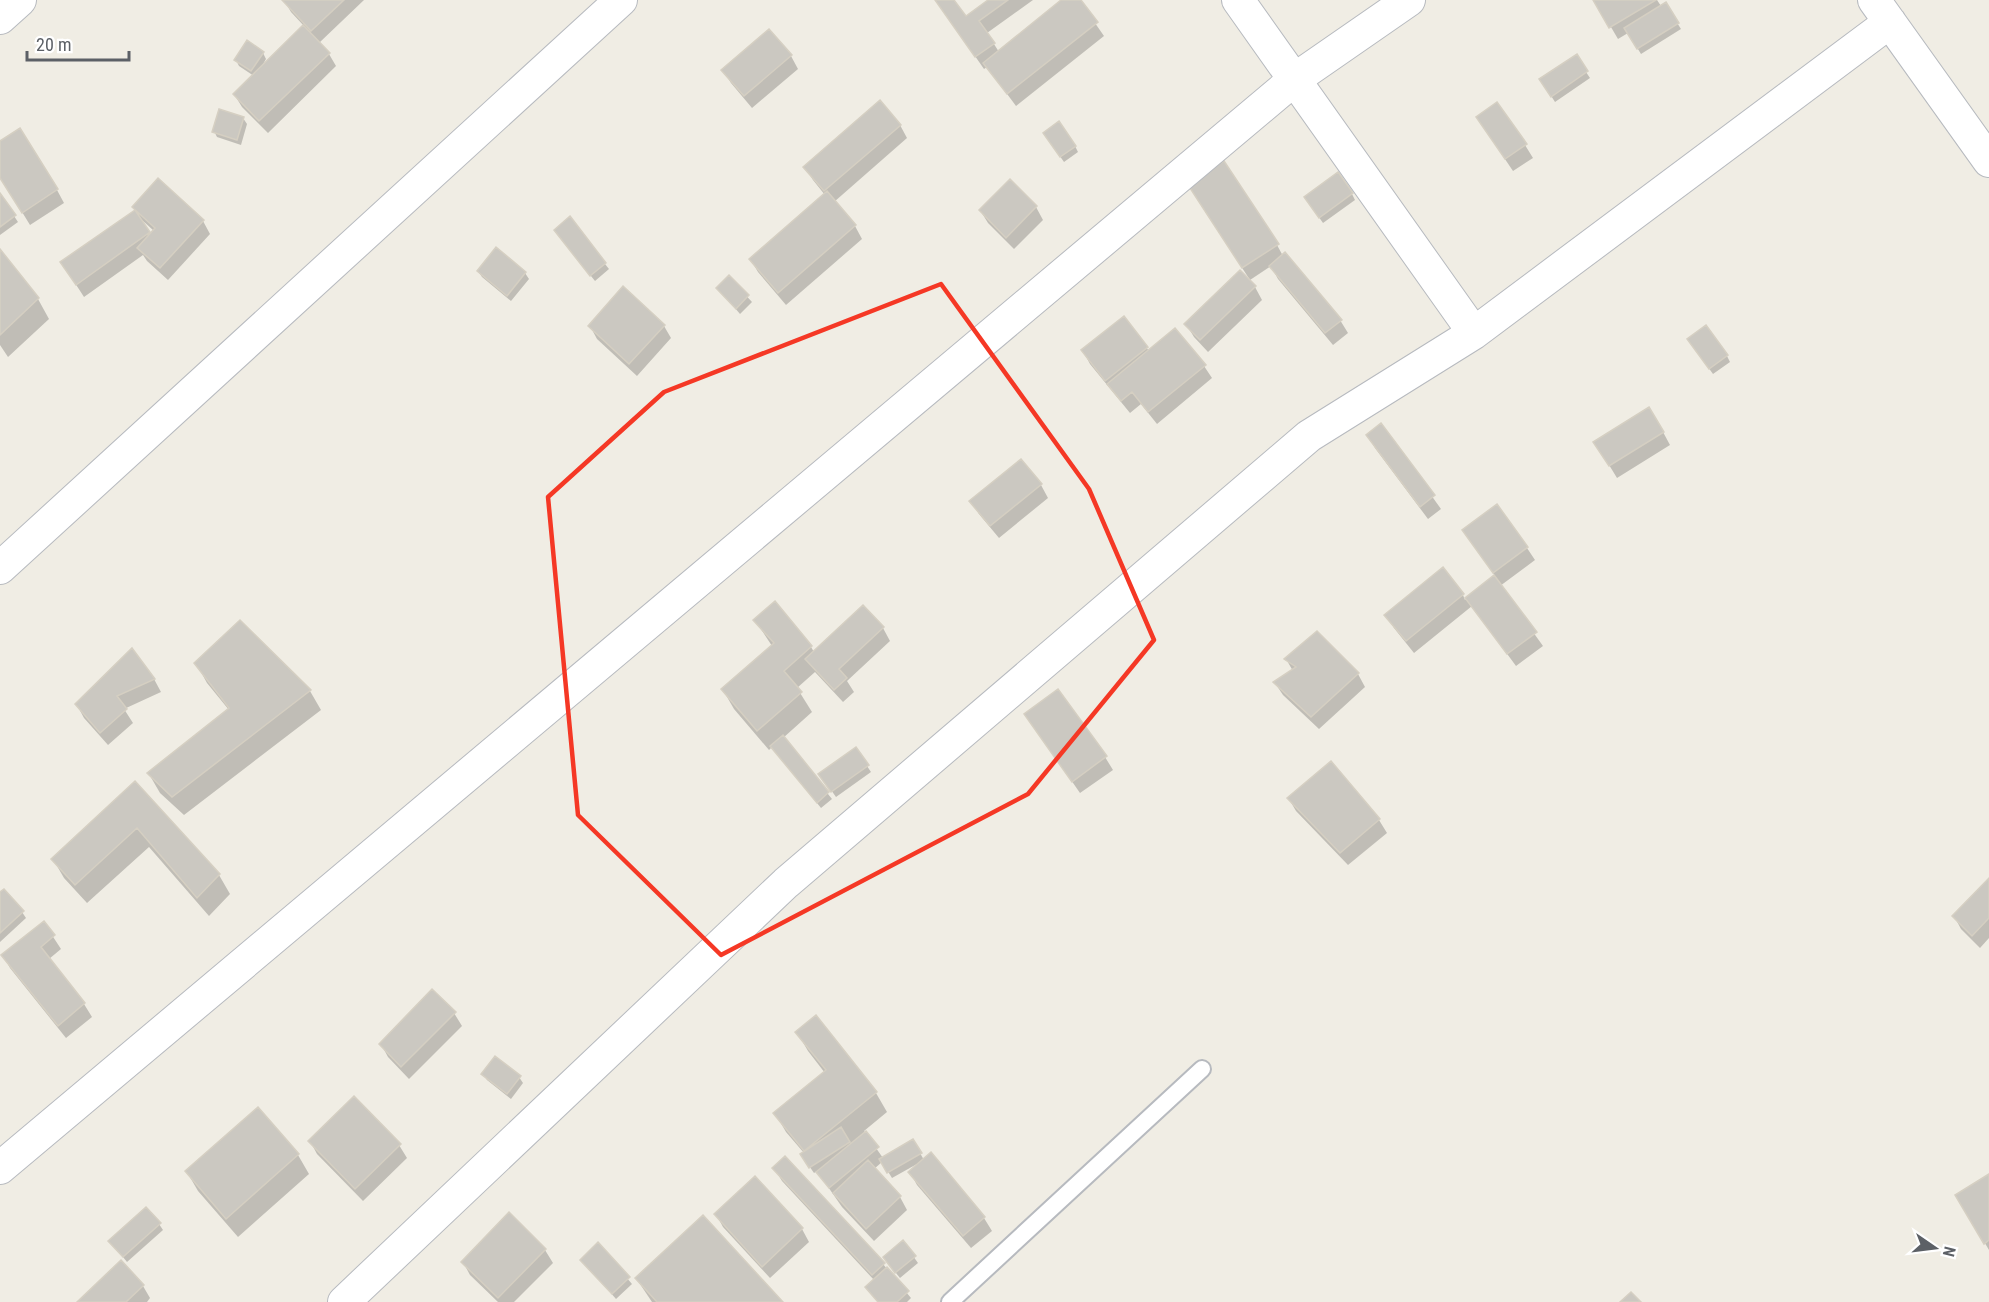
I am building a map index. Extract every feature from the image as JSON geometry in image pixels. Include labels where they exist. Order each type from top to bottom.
[{"type":"street","points":[[0,18],[20,0]]},
{"type":"street","points":[[0,568],[621,0]]},
{"type":"street","points":[[1238,0],[1474,333]]},
{"type":"street","points":[[0,1168],[1295,80],[1409,0]]},
{"type":"street","points":[[344,1302],[813,860],[1309,436],[1474,333],[1882,11],[1989,161]]},
{"type":"lane","points":[[950,1302],[1202,1069]]},
{"type":"highlighted area","points":[[941,284],[1089,489],[1154,640],[1028,794],[721,955],[578,815],[548,497],[664,392]]},
{"type":"building","points":[[282,0],[344,0],[311,31]]},
{"type":"building","points":[[935,0],[954,0],[966,16],[988,0],[1008,0],[979,21],[995,43],[975,57]]},
{"type":"building","points":[[1061,0],[1081,0],[1098,22],[1007,94],[983,63]]},
{"type":"building","points":[[1593,0],[1656,0],[1609,28]]},
{"type":"building","points":[[1666,2],[1679,23],[1637,49],[1624,28]]},
{"type":"building","points":[[303,25],[330,53],[259,121],[233,94]]},
{"type":"building","points":[[769,29],[792,55],[744,96],[721,70]]},
{"type":"building","points":[[247,40],[264,52],[251,71],[234,60]]},
{"type":"building","points":[[1577,54],[1588,71],[1551,97],[1539,79]]},
{"type":"building","points":[[880,100],[901,125],[824,191],[803,167]]},
{"type":"building","points":[[1497,102],[1527,144],[1505,159],[1476,117]]},
{"type":"building","points":[[219,109],[244,117],[237,140],[212,132]]},
{"type":"building","points":[[1059,121],[1076,146],[1060,157],[1043,133]]},
{"type":"building","points":[[20,128],[58,189],[22,213],[0,178],[0,141]]},
{"type":"building","points":[[1224,161],[1279,244],[1242,268],[1188,185]]},
{"type":"building","points":[[1338,172],[1353,193],[1319,218],[1304,197]]},
{"type":"building","points":[[158,178],[204,220],[160,268],[137,248],[155,228],[132,207]]},
{"type":"building","points":[[1010,179],[1037,206],[1006,238],[979,210]]},
{"type":"building","points":[[827,191],[856,225],[778,293],[749,259]]},
{"type":"building","points":[[0,193],[16,215],[0,227]]},
{"type":"building","points":[[135,210],[150,232],[76,285],[60,262]]},
{"type":"building","points":[[570,216],[606,263],[590,276],[554,230]]},
{"type":"building","points":[[496,247],[526,272],[507,296],[477,271]]},
{"type":"building","points":[[0,249],[39,298],[0,335]]},
{"type":"building","points":[[1285,252],[1342,320],[1325,333],[1269,266]]},
{"type":"building","points":[[1240,270],[1256,286],[1200,340],[1184,324]]},
{"type":"building","points":[[729,275],[749,295],[736,309],[716,288]]},
{"type":"building","points":[[623,286],[665,325],[629,364],[588,326]]},
{"type":"building","points":[[1124,316],[1148,347],[1105,381],[1081,350]]},
{"type":"building","points":[[1706,325],[1728,355],[1709,369],[1687,339]]},
{"type":"building","points":[[1175,328],[1206,365],[1148,412],[1132,392],[1121,401],[1107,384]]},
{"type":"building","points":[[1649,407],[1664,432],[1609,466],[1593,442]]},
{"type":"building","points":[[1381,423],[1435,495],[1420,507],[1366,435]]},
{"type":"building","points":[[1021,459],[1042,484],[990,526],[969,501]]},
{"type":"building","points":[[1497,504],[1528,547],[1493,573],[1462,530]]},
{"type":"building","points":[[1443,567],[1464,594],[1406,641],[1384,615]]},
{"type":"building","points":[[1494,575],[1537,632],[1507,654],[1465,598]]},
{"type":"building","points":[[775,601],[812,646],[784,671],[802,692],[757,731],[721,689],[774,643],[753,620]]},
{"type":"building","points":[[863,605],[884,627],[839,669],[847,678],[834,690],[805,659]]},
{"type":"building","points":[[240,620],[311,690],[172,797],[147,773],[229,708],[194,663]]},
{"type":"building","points":[[1317,631],[1359,673],[1311,717],[1273,682],[1296,667],[1284,659]]},
{"type":"building","points":[[132,648],[155,679],[117,696],[127,709],[100,733],[75,704]]},
{"type":"building","points":[[1058,689],[1107,756],[1072,782],[1024,714]]},
{"type":"building","points":[[783,735],[829,792],[817,803],[770,746]]},
{"type":"building","points":[[856,747],[869,765],[831,792],[818,774]]},
{"type":"building","points":[[1331,761],[1380,819],[1340,853],[1287,798]]},
{"type":"building","points":[[135,781],[220,874],[197,898],[137,828],[75,885],[51,859]]},
{"type":"building","points":[[1989,878],[1989,918],[1972,936],[1952,916]]},
{"type":"building","points":[[4,889],[24,911],[0,933],[0,892]]},
{"type":"building","points":[[44,921],[55,935],[41,947],[85,1003],[58,1026],[1,955]]},
{"type":"building","points":[[432,989],[456,1012],[401,1067],[379,1044]]},
{"type":"building","points":[[816,1015],[877,1092],[804,1151],[773,1113],[826,1070],[795,1032]]},
{"type":"building","points":[[495,1056],[521,1076],[507,1094],[481,1074]]},
{"type":"building","points":[[354,1096],[401,1144],[355,1189],[308,1141]]},
{"type":"building","points":[[258,1107],[299,1154],[226,1219],[185,1171]]},
{"type":"building","points":[[841,1127],[850,1142],[809,1168],[800,1154]]},
{"type":"building","points":[[866,1131],[879,1147],[829,1188],[816,1172]]},
{"type":"building","points":[[913,1139],[922,1153],[887,1173],[879,1159]]},
{"type":"building","points":[[931,1152],[985,1217],[963,1236],[908,1172]]},
{"type":"building","points":[[785,1156],[885,1263],[872,1275],[772,1168]]},
{"type":"building","points":[[868,1160],[901,1196],[866,1229],[833,1193]]},
{"type":"building","points":[[1989,1174],[1989,1240],[1984,1244],[1955,1195]]},
{"type":"building","points":[[755,1176],[803,1228],[762,1267],[714,1214]]},
{"type":"building","points":[[146,1207],[161,1223],[123,1257],[108,1241]]},
{"type":"building","points":[[509,1212],[546,1249],[498,1298],[461,1262]]},
{"type":"building","points":[[703,1215],[783,1302],[657,1302],[635,1278]]},
{"type":"building","points":[[903,1240],[916,1256],[895,1273],[883,1257]]},
{"type":"building","points":[[598,1242],[630,1277],[612,1294],[580,1260]]},
{"type":"building","points":[[121,1260],[144,1285],[126,1302],[77,1302]]},
{"type":"building","points":[[887,1267],[909,1291],[897,1302],[878,1302],[865,1287]]},
{"type":"building","points":[[1631,1292],[1641,1302],[1620,1302]]}]
